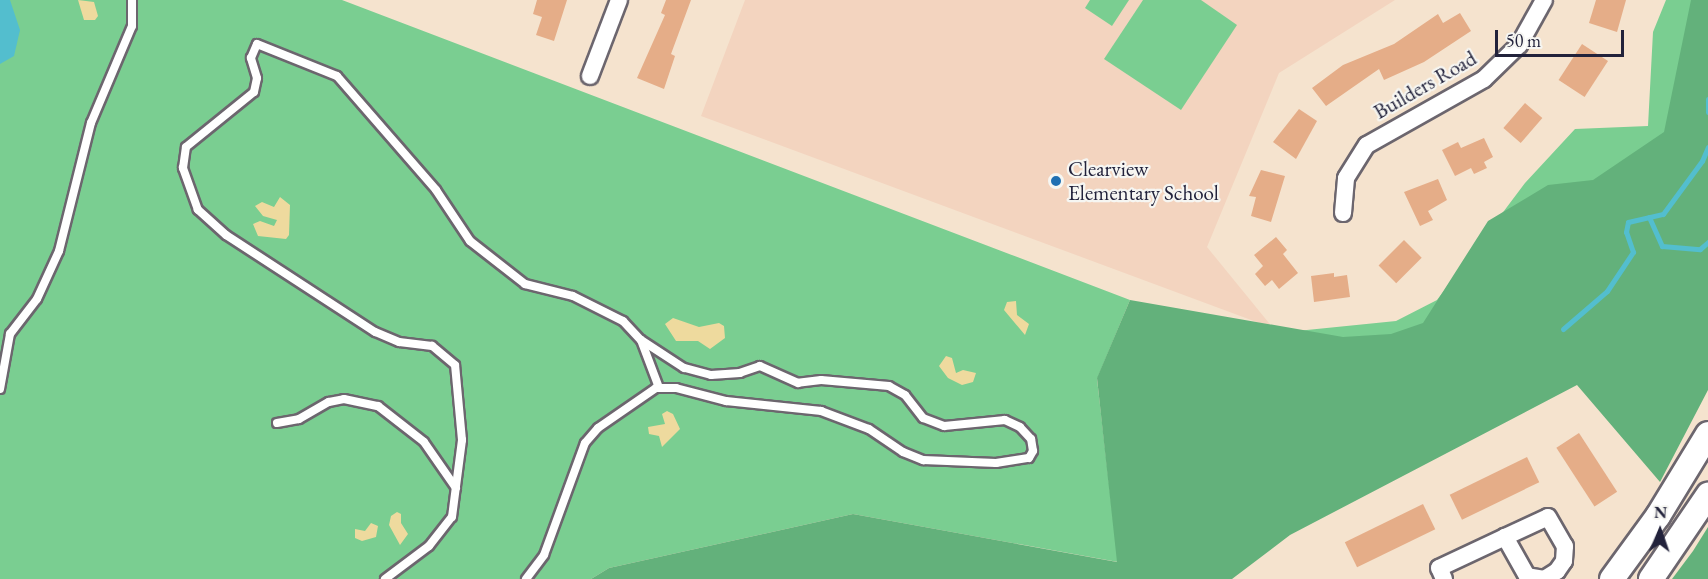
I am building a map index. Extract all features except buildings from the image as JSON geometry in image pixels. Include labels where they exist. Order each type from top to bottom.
[{"type":"main road","points":[[1612,579],[1664,507],[1708,434]]},
{"type":"main road","points":[[1651,579],[1708,495]]},
{"type":"street","points":[[590,76],[620,0]]},
{"type":"street","name":"Builders Road","points":[[1343,213],[1346,177],[1367,146],[1484,79],[1519,45],[1544,0]]},
{"type":"street","points":[[1444,579],[1439,568],[1505,537]]},
{"type":"lane","points":[[0,389],[10,334],[37,299],[59,251],[91,123],[132,26],[132,0]]},
{"type":"lane","points":[[385,579],[443,529],[452,517],[462,416],[455,366],[449,357],[422,342],[399,342],[375,332],[226,235],[193,201],[183,168],[186,147],[254,92],[257,78],[251,66],[254,46],[263,44],[337,76],[436,190],[460,231],[482,252],[525,284],[573,296],[614,316],[641,340],[684,368],[711,375],[740,373],[760,366],[798,382],[821,380],[890,386],[905,395],[923,418],[944,426],[1005,420],[1031,439],[1033,451],[1029,458],[996,463],[923,460],[903,452],[869,429],[821,411],[726,401],[676,388],[656,388],[598,428],[585,443],[544,555],[526,579]]},
{"type":"lane","points":[[641,340],[658,385]]},
{"type":"lane","points":[[277,423],[299,419],[329,402],[344,399],[378,406],[424,442],[456,488]]},
{"type":"shaded area","name":"Clearview Elementary School","points":[[745,0],[1395,0],[1279,73],[1207,247],[1273,328],[701,116]]},
{"type":"green space","points":[[0,0],[342,0],[1130,300],[1097,379],[1118,562],[853,514],[609,568],[591,579],[0,579]]},
{"type":"green space","points":[[1090,0],[1129,0],[1112,26],[1085,8]]},
{"type":"green space","points":[[1143,0],[1201,0],[1237,25],[1181,110],[1104,59]]},
{"type":"green space","points":[[1666,0],[1708,0],[1708,116],[1473,361],[1287,332],[1396,321],[1437,300],[1525,183],[1575,129],[1648,126],[1653,32]]},
{"type":"green space","points":[[1691,0],[1708,0],[1708,390],[1660,482],[1577,385],[1290,535],[1232,579],[591,579],[609,568],[853,514],[1117,562],[1097,378],[1130,300],[1343,337],[1391,334],[1423,323],[1488,221],[1548,185],[1593,180],[1664,132]]},
{"type":"green space","points":[[1708,527],[1708,579],[1672,579],[1693,551]]},
{"type":"sand","points":[[78,0],[94,2],[98,16],[95,20],[84,20]]},
{"type":"sand","points":[[280,197],[290,205],[289,235],[286,239],[258,236],[253,224],[260,221],[274,226],[277,220],[263,216],[255,206],[262,202],[274,207]]},
{"type":"sand","points":[[1016,301],[1017,315],[1029,324],[1025,335],[1004,310],[1007,302]]},
{"type":"sand","points":[[673,318],[699,327],[719,323],[724,326],[725,338],[710,349],[698,341],[676,341],[665,324]]},
{"type":"sand","points":[[946,356],[952,358],[956,373],[963,370],[976,373],[973,382],[962,385],[948,378],[939,366]]},
{"type":"sand","points":[[667,411],[673,414],[680,429],[662,447],[659,436],[649,434],[648,427],[665,424],[662,414]]},
{"type":"sand","points":[[397,512],[401,514],[401,523],[408,534],[400,545],[389,525],[391,516]]},
{"type":"sand","points":[[371,523],[378,526],[376,537],[362,541],[355,538],[355,529],[365,531]]},
{"type":"water","points":[[0,0],[10,0],[20,30],[14,56],[0,64]]},
{"type":"waterway","points":[[1708,99],[1708,112]]},
{"type":"waterway","points":[[1563,329],[1607,291],[1633,252],[1626,232],[1628,222],[1663,214],[1702,161],[1708,147]]},
{"type":"waterway","points":[[1649,217],[1662,246],[1700,249],[1708,242]]},
{"type":"place","name":"Clearview Elementary School","points":[[1056,181]]}]
